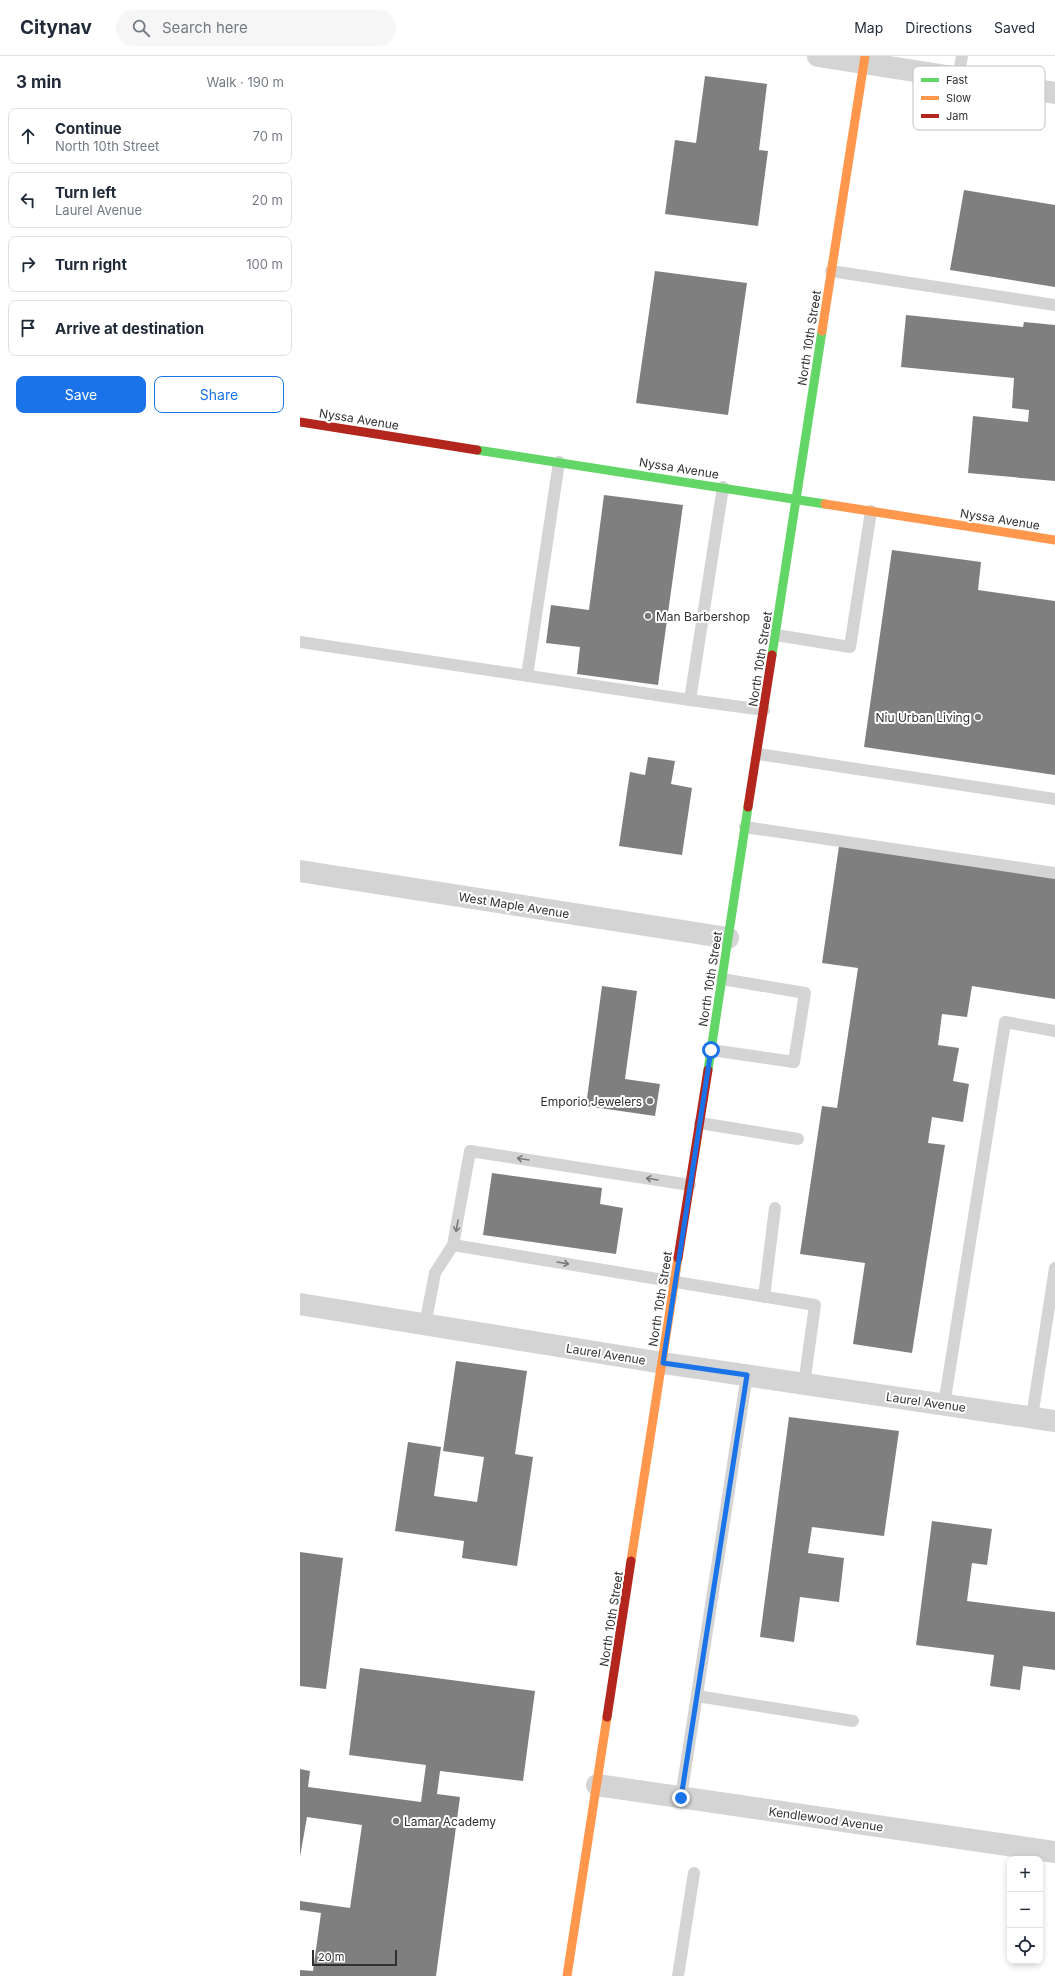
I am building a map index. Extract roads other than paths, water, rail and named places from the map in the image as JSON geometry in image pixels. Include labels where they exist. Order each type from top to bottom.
[{"type":"main road","name":"North 10th Street","points":[[567,1976],[745,826],[758,754],[864,60]]},
{"type":"main road","name":"Nyssa Avenue","points":[[300,422],[796,498],[1055,540]]},
{"type":"street","points":[[818,56],[864,60],[913,69]]},
{"type":"street","points":[[1045,91],[1055,93]]},
{"type":"street","name":"West Maple Avenue","points":[[300,871],[728,938]]},
{"type":"street","name":"Laurel Avenue","points":[[300,1304],[663,1363],[1055,1421]]},
{"type":"street","name":"Kendlewood Avenue","points":[[597,1785],[1055,1852]]},
{"type":"lane","points":[[960,66],[962,56]]},
{"type":"lane","points":[[831,271],[1055,305]]},
{"type":"lane","points":[[527,676],[559,462]]},
{"type":"lane","points":[[690,700],[723,487]]},
{"type":"lane","points":[[776,635],[850,647],[871,511]]},
{"type":"lane","points":[[300,642],[764,710]]},
{"type":"lane","points":[[758,754],[1055,799]]},
{"type":"lane","points":[[745,826],[1055,874]]},
{"type":"lane","points":[[711,1050],[794,1062],[806,993],[722,979]]},
{"type":"lane","points":[[944,1405],[1005,1022],[1055,1031]]},
{"type":"lane","points":[[700,1123],[798,1139]]},
{"type":"lane","points":[[425,1325],[435,1272],[453,1245],[470,1151],[690,1185]]},
{"type":"lane","points":[[764,1297],[775,1208]]},
{"type":"lane","points":[[453,1245],[815,1305],[804,1384]]},
{"type":"lane","points":[[1032,1417],[1055,1268]]},
{"type":"lane","points":[[681,1798],[747,1375]]},
{"type":"lane","points":[[697,1696],[853,1721]]},
{"type":"lane","points":[[678,1976],[694,1873]]},
{"type":"place","name":"Man Barbershop","points":[[648,616]]},
{"type":"place","name":"Niu Urban Living","points":[[978,717]]},
{"type":"place","name":"Emporio Jewelers","points":[[650,1101]]},
{"type":"place","name":"Lamar Academy","points":[[396,1821]]}]
